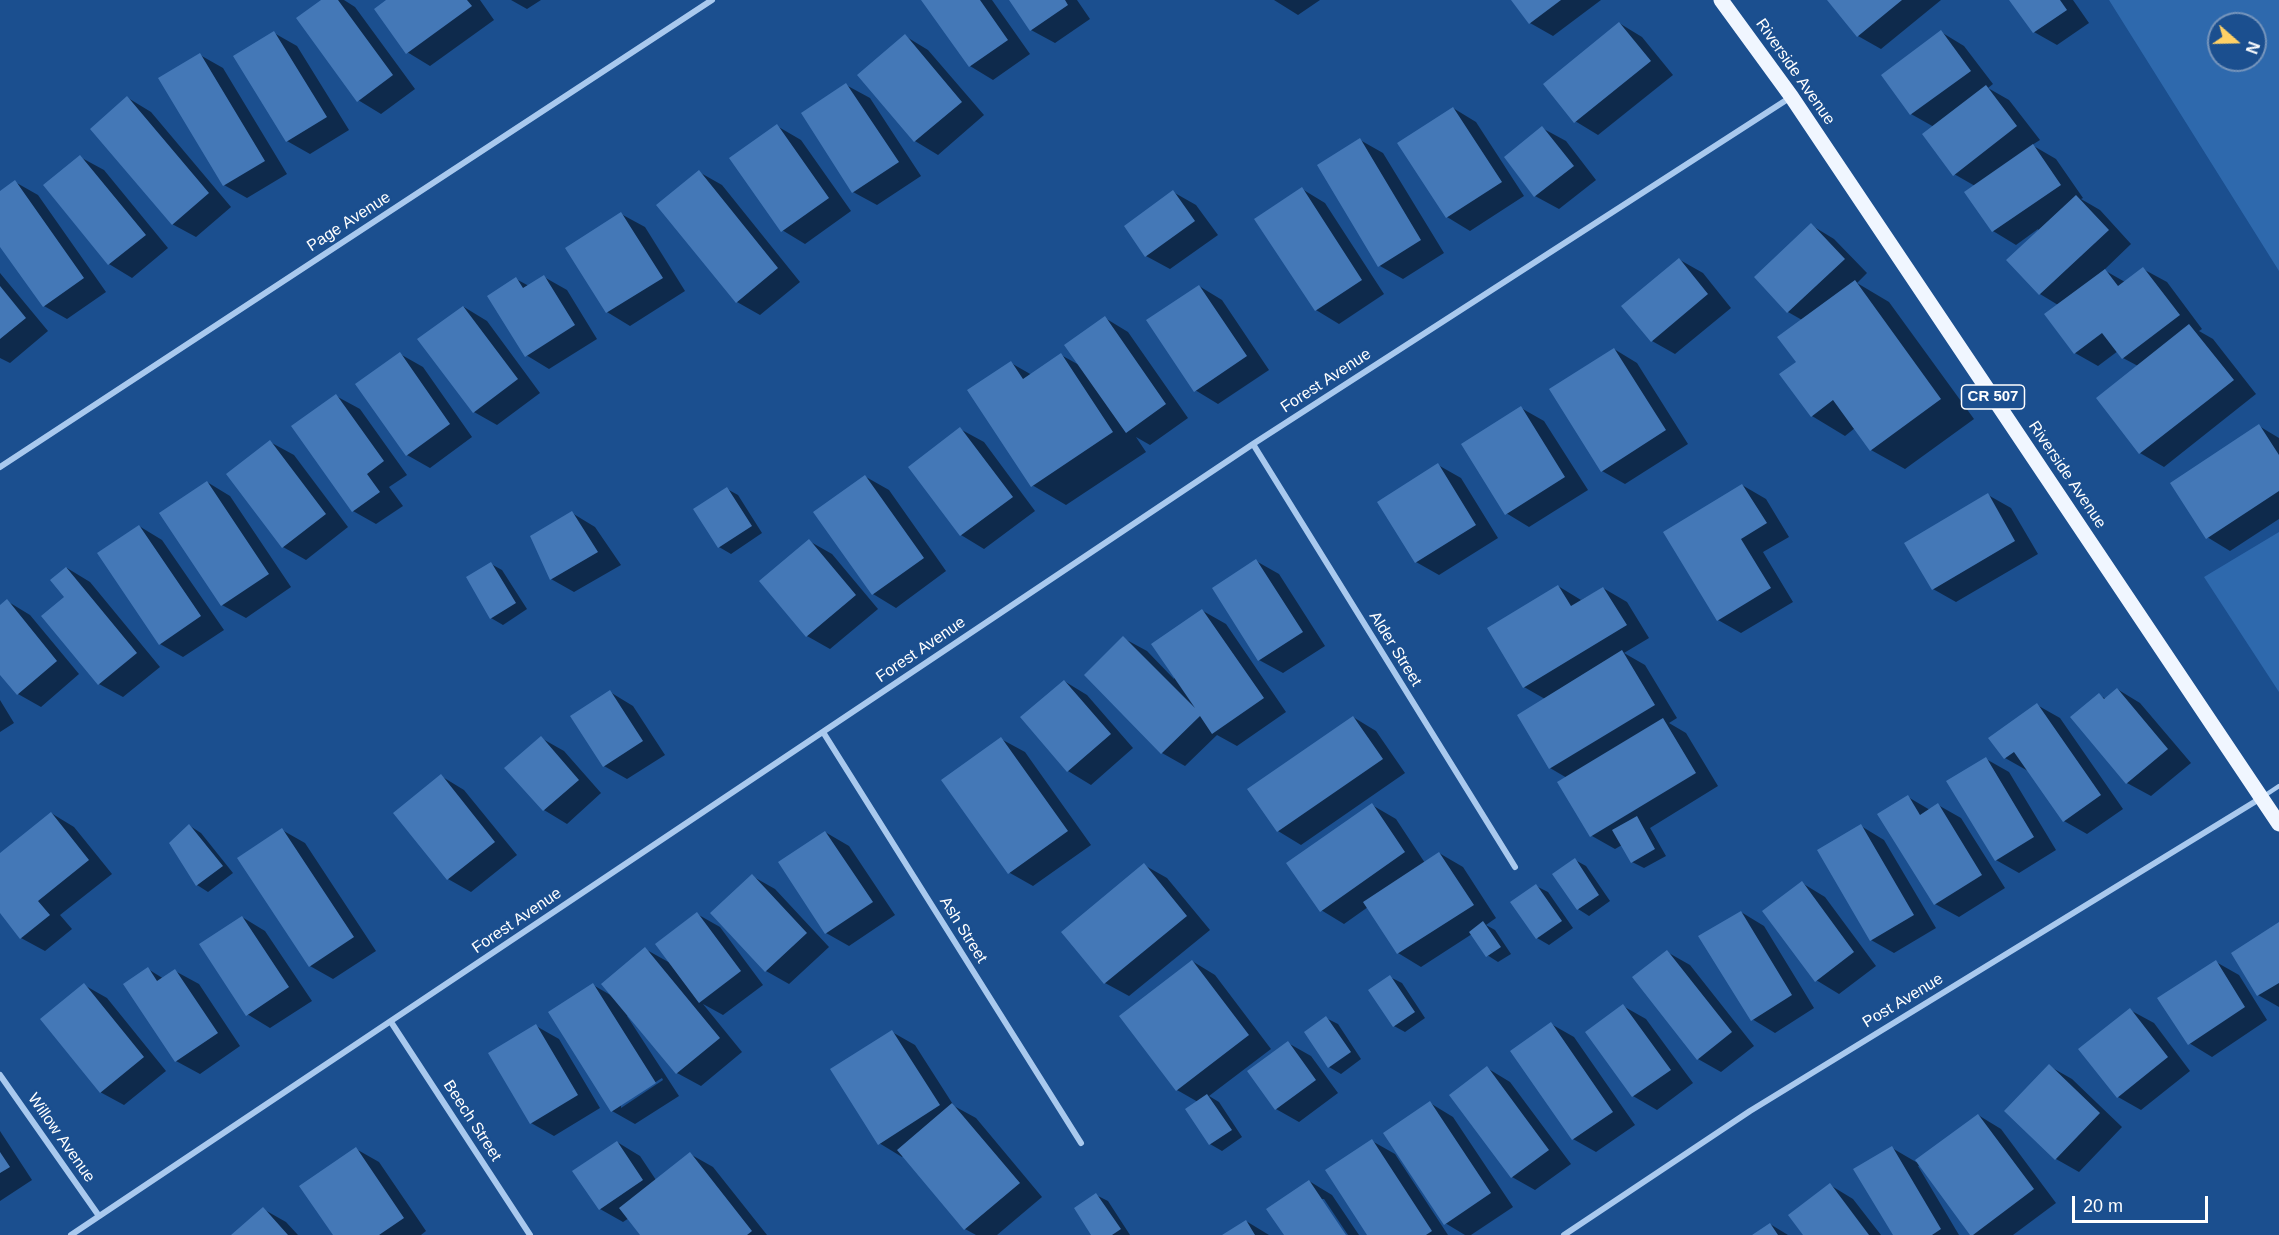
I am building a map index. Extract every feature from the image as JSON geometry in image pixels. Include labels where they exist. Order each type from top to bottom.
[{"type":"main road","name":"Riverside Avenue","points":[[1721,0],[1791,96],[2279,824]]},
{"type":"street","name":"Page Avenue","points":[[0,467],[712,0]]},
{"type":"street","name":"Forest Avenue","points":[[71,1235],[1253,444],[1791,96]]},
{"type":"street","name":"Alder Street","points":[[1253,444],[1515,867]]},
{"type":"street","name":"Ash Street","points":[[823,732],[1081,1143]]},
{"type":"street","name":"Post Avenue","points":[[1564,1235],[1750,1111],[2262,797]]},
{"type":"street","name":"Beech Street","points":[[391,1022],[530,1235]]},
{"type":"street","name":"Willow Avenue","points":[[0,1075],[99,1216]]},
{"type":"lane","points":[[2262,797],[2279,786]]},
{"type":"shaded area","points":[[2109,0],[2279,0],[2279,271]]},
{"type":"shaded area","points":[[2279,532],[2279,692],[2204,577]]},
{"type":"building","points":[[321,0],[338,0],[393,75],[357,102],[296,18]]},
{"type":"building","points":[[386,0],[467,0],[472,6],[406,54],[374,9]]},
{"type":"building","points":[[921,0],[980,0],[1008,40],[969,67]]},
{"type":"building","points":[[1009,0],[1065,0],[1068,5],[1030,31]]},
{"type":"building","points":[[1511,0],[1561,0],[1529,24]]},
{"type":"building","points":[[1827,0],[1902,0],[1857,37]]},
{"type":"building","points":[[2009,0],[2060,0],[2067,10],[2033,33]]},
{"type":"building","points":[[1619,22],[1651,61],[1574,123],[1543,84]]},
{"type":"building","points":[[1941,30],[1971,71],[1910,115],[1881,75]]},
{"type":"building","points":[[274,31],[327,117],[286,142],[233,56]]},
{"type":"building","points":[[905,34],[962,102],[914,142],[857,75]]},
{"type":"building","points":[[200,53],[265,161],[223,186],[158,78]]},
{"type":"building","points":[[846,83],[899,162],[852,193],[801,113]]},
{"type":"building","points":[[1986,85],[2017,126],[1953,176],[1922,134]]},
{"type":"building","points":[[127,96],[209,193],[172,225],[90,129]]},
{"type":"building","points":[[1453,107],[1502,182],[1446,218],[1397,143]]},
{"type":"building","points":[[777,124],[829,198],[781,232],[729,158]]},
{"type":"building","points":[[1542,126],[1574,166],[1534,197],[1504,157]]},
{"type":"building","points":[[1360,138],[1421,240],[1378,267],[1317,165]]},
{"type":"building","points":[[2033,144],[2061,185],[1992,232],[1964,192]]},
{"type":"building","points":[[80,155],[146,235],[108,265],[43,185]]},
{"type":"building","points":[[699,170],[778,268],[736,303],[656,205]]},
{"type":"building","points":[[15,180],[84,278],[43,307],[0,247],[0,191]]},
{"type":"building","points":[[1302,187],[1362,280],[1315,311],[1254,219]]},
{"type":"building","points":[[1173,190],[1195,221],[1145,257],[1124,226]]},
{"type":"building","points":[[2076,195],[2109,230],[2039,295],[2006,260]]},
{"type":"building","points":[[621,212],[663,278],[606,313],[565,248]]},
{"type":"building","points":[[1811,223],[1845,259],[1787,313],[1754,277]]},
{"type":"building","points":[[1679,258],[1708,294],[1651,342],[1621,306]]},
{"type":"building","points":[[2143,267],[2180,315],[2122,359],[2102,333],[2074,354],[2044,314],[2105,269],[2118,286]]},
{"type":"building","points":[[544,275],[575,325],[525,357],[487,296],[516,277],[523,288]]},
{"type":"building","points":[[1855,280],[1941,399],[1870,451],[1833,400],[1811,417],[1779,374],[1796,362],[1777,337]]},
{"type":"building","points":[[1199,285],[1247,356],[1194,392],[1146,320]]},
{"type":"building","points":[[0,286],[26,318],[0,339]]},
{"type":"building","points":[[463,306],[518,379],[473,413],[417,339]]},
{"type":"building","points":[[1105,316],[1166,404],[1126,433],[1064,345]]},
{"type":"building","points":[[2189,324],[2234,380],[2139,454],[2096,398]]},
{"type":"building","points":[[1614,348],[1666,430],[1601,472],[1549,389]]},
{"type":"building","points":[[400,352],[450,424],[406,456],[355,384]]},
{"type":"building","points":[[1061,353],[1113,432],[1031,487],[967,390],[1011,361],[1023,379]]},
{"type":"building","points":[[336,394],[384,461],[367,474],[380,492],[352,512],[291,426]]},
{"type":"building","points":[[1521,406],[1565,477],[1505,515],[1461,444]]},
{"type":"building","points":[[2259,424],[2279,455],[2279,491],[2206,539],[2170,483]]},
{"type":"building","points":[[960,427],[1013,497],[960,536],[908,467]]},
{"type":"building","points":[[270,440],[326,514],[282,548],[226,474]]},
{"type":"building","points":[[1438,463],[1476,525],[1415,563],[1377,502]]},
{"type":"building","points":[[865,475],[924,558],[872,595],[813,512]]},
{"type":"building","points":[[207,481],[269,574],[221,606],[159,513]]},
{"type":"building","points":[[1742,484],[1767,523],[1741,539],[1771,588],[1717,621],[1663,532]]},
{"type":"building","points":[[727,487],[752,526],[718,548],[693,509]]},
{"type":"building","points":[[1988,493],[2015,541],[1932,590],[1904,543]]},
{"type":"building","points":[[572,511],[598,552],[550,580],[530,536]]},
{"type":"building","points":[[139,525],[201,616],[159,645],[97,553]]},
{"type":"building","points":[[809,539],[856,595],[806,637],[759,581]]},
{"type":"building","points":[[1256,559],[1303,632],[1258,661],[1212,588]]},
{"type":"building","points":[[491,562],[516,603],[490,619],[466,577]]},
{"type":"building","points":[[66,567],[137,653],[98,685],[41,616],[64,597],[50,580]]},
{"type":"building","points":[[1558,585],[1571,606],[1603,587],[1627,625],[1523,688],[1487,628]]},
{"type":"building","points":[[7,599],[57,661],[17,695],[0,675],[0,605]]},
{"type":"building","points":[[1202,609],[1264,698],[1212,734],[1200,716],[1161,754],[1084,675],[1123,636],[1195,708],[1151,644]]},
{"type":"building","points":[[1622,650],[1655,705],[1549,769],[1517,715]]},
{"type":"building","points":[[1064,680],[1111,734],[1067,772],[1020,717]]},
{"type":"building","points":[[2117,688],[2168,749],[2126,784],[2070,717],[2099,693],[2104,699]]},
{"type":"building","points":[[610,690],[643,741],[603,767],[570,716]]},
{"type":"building","points":[[2037,703],[2101,795],[2063,822],[2014,752],[2004,759],[1988,738]]},
{"type":"building","points":[[1353,716],[1383,759],[1277,832],[1247,789]]},
{"type":"building","points":[[1663,718],[1696,773],[1590,837],[1557,782]]},
{"type":"building","points":[[541,736],[579,780],[543,811],[504,768]]},
{"type":"building","points":[[1001,737],[1068,831],[1008,874],[941,780]]},
{"type":"building","points":[[1986,757],[2034,837],[1995,861],[1946,781]]},
{"type":"building","points":[[441,774],[495,842],[447,880],[393,813]]},
{"type":"building","points":[[1908,795],[1920,815],[1938,803],[1982,875],[1934,905],[1877,814]]},
{"type":"building","points":[[1372,803],[1405,852],[1320,912],[1286,863]]},
{"type":"building","points":[[51,812],[89,860],[38,901],[50,915],[20,939],[0,913],[0,853]]},
{"type":"building","points":[[1637,816],[1655,849],[1631,863],[1612,830]]},
{"type":"building","points":[[189,824],[223,866],[196,886],[169,843]]},
{"type":"building","points":[[1861,824],[1914,915],[1870,941],[1817,850]]},
{"type":"building","points":[[282,828],[354,937],[309,967],[237,858]]},
{"type":"building","points":[[825,831],[873,902],[825,934],[778,862]]},
{"type":"building","points":[[1439,852],[1474,905],[1397,954],[1363,902]]},
{"type":"building","points":[[1575,858],[1599,895],[1577,910],[1552,874]]},
{"type":"building","points":[[1144,863],[1187,916],[1104,984],[1061,932]]},
{"type":"building","points":[[752,874],[807,933],[765,972],[710,913]]},
{"type":"building","points":[[1802,881],[1854,952],[1815,982],[1762,911]]},
{"type":"building","points":[[1536,884],[1562,921],[1536,939],[1510,902]]},
{"type":"building","points":[[1741,911],[1792,995],[1751,1021],[1698,936]]},
{"type":"building","points":[[697,912],[741,971],[699,1003],[655,944]]},
{"type":"building","points":[[242,916],[289,987],[246,1016],[199,944]]},
{"type":"building","points":[[1483,921],[1501,947],[1486,957],[1469,932]]},
{"type":"building","points":[[2279,922],[2279,983],[2257,996],[2231,953]]},
{"type":"building","points":[[645,947],[720,1038],[676,1074],[601,984]]},
{"type":"building","points":[[1667,950],[1732,1032],[1697,1060],[1632,977]]},
{"type":"building","points":[[1192,960],[1249,1035],[1176,1091],[1119,1016]]},
{"type":"building","points":[[2216,960],[2245,1007],[2188,1045],[2157,998]]},
{"type":"building","points":[[148,967],[157,981],[175,969],[218,1033],[175,1062],[123,984]]},
{"type":"building","points":[[1390,975],[1415,1012],[1393,1027],[1368,990]]},
{"type":"building","points":[[84,983],[144,1057],[100,1093],[40,1019]]},
{"type":"building","points":[[593,983],[656,1083],[611,1112],[548,1012]]},
{"type":"building","points":[[1623,1004],[1671,1070],[1632,1097],[1585,1032]]},
{"type":"building","points":[[2130,1008],[2168,1057],[2117,1098],[2078,1049]]},
{"type":"building","points":[[1326,1016],[1351,1052],[1328,1068],[1304,1032]]},
{"type":"building","points":[[1551,1022],[1613,1112],[1572,1140],[1510,1051]]},
{"type":"building","points":[[536,1024],[578,1095],[530,1124],[488,1053]]},
{"type":"building","points":[[892,1030],[940,1105],[878,1145],[830,1069]]},
{"type":"building","points":[[1288,1041],[1316,1080],[1275,1110],[1247,1071]]},
{"type":"building","points":[[2049,1064],[2100,1113],[2055,1160],[2004,1111]]},
{"type":"building","points":[[1487,1066],[1549,1150],[1511,1178],[1449,1095]]},
{"type":"building","points":[[1207,1094],[1232,1130],[1209,1145],[1185,1109]]},
{"type":"building","points":[[1430,1101],[1491,1193],[1444,1225],[1383,1133]]},
{"type":"building","points":[[952,1103],[1020,1183],[964,1230],[897,1150]]},
{"type":"building","points":[[1978,1114],[2034,1189],[1970,1235],[1915,1160]]},
{"type":"building","points":[[1372,1139],[1432,1231],[1426,1235],[1367,1235],[1325,1170]]},
{"type":"building","points":[[617,1141],[643,1180],[599,1210],[572,1171]]},
{"type":"building","points":[[1892,1146],[1941,1229],[1932,1235],[1893,1235],[1853,1169]]},
{"type":"building","points":[[356,1147],[404,1218],[379,1235],[333,1235],[299,1186]]},
{"type":"building","points":[[0,1152],[10,1167],[0,1173]]},
{"type":"building","points":[[690,1152],[752,1231],[747,1235],[640,1235],[619,1208]]},
{"type":"building","points":[[1309,1180],[1346,1235],[1284,1235],[1266,1209]]},
{"type":"building","points":[[1830,1183],[1869,1235],[1803,1235],[1788,1215]]},
{"type":"building","points":[[1096,1193],[1121,1229],[1112,1235],[1091,1235],[1074,1208]]},
{"type":"building","points":[[263,1207],[288,1235],[231,1235]]},
{"type":"building","points":[[1246,1220],[1255,1235],[1222,1235]]},
{"type":"building","points":[[1770,1223],[1778,1235],[1752,1235]]}]
